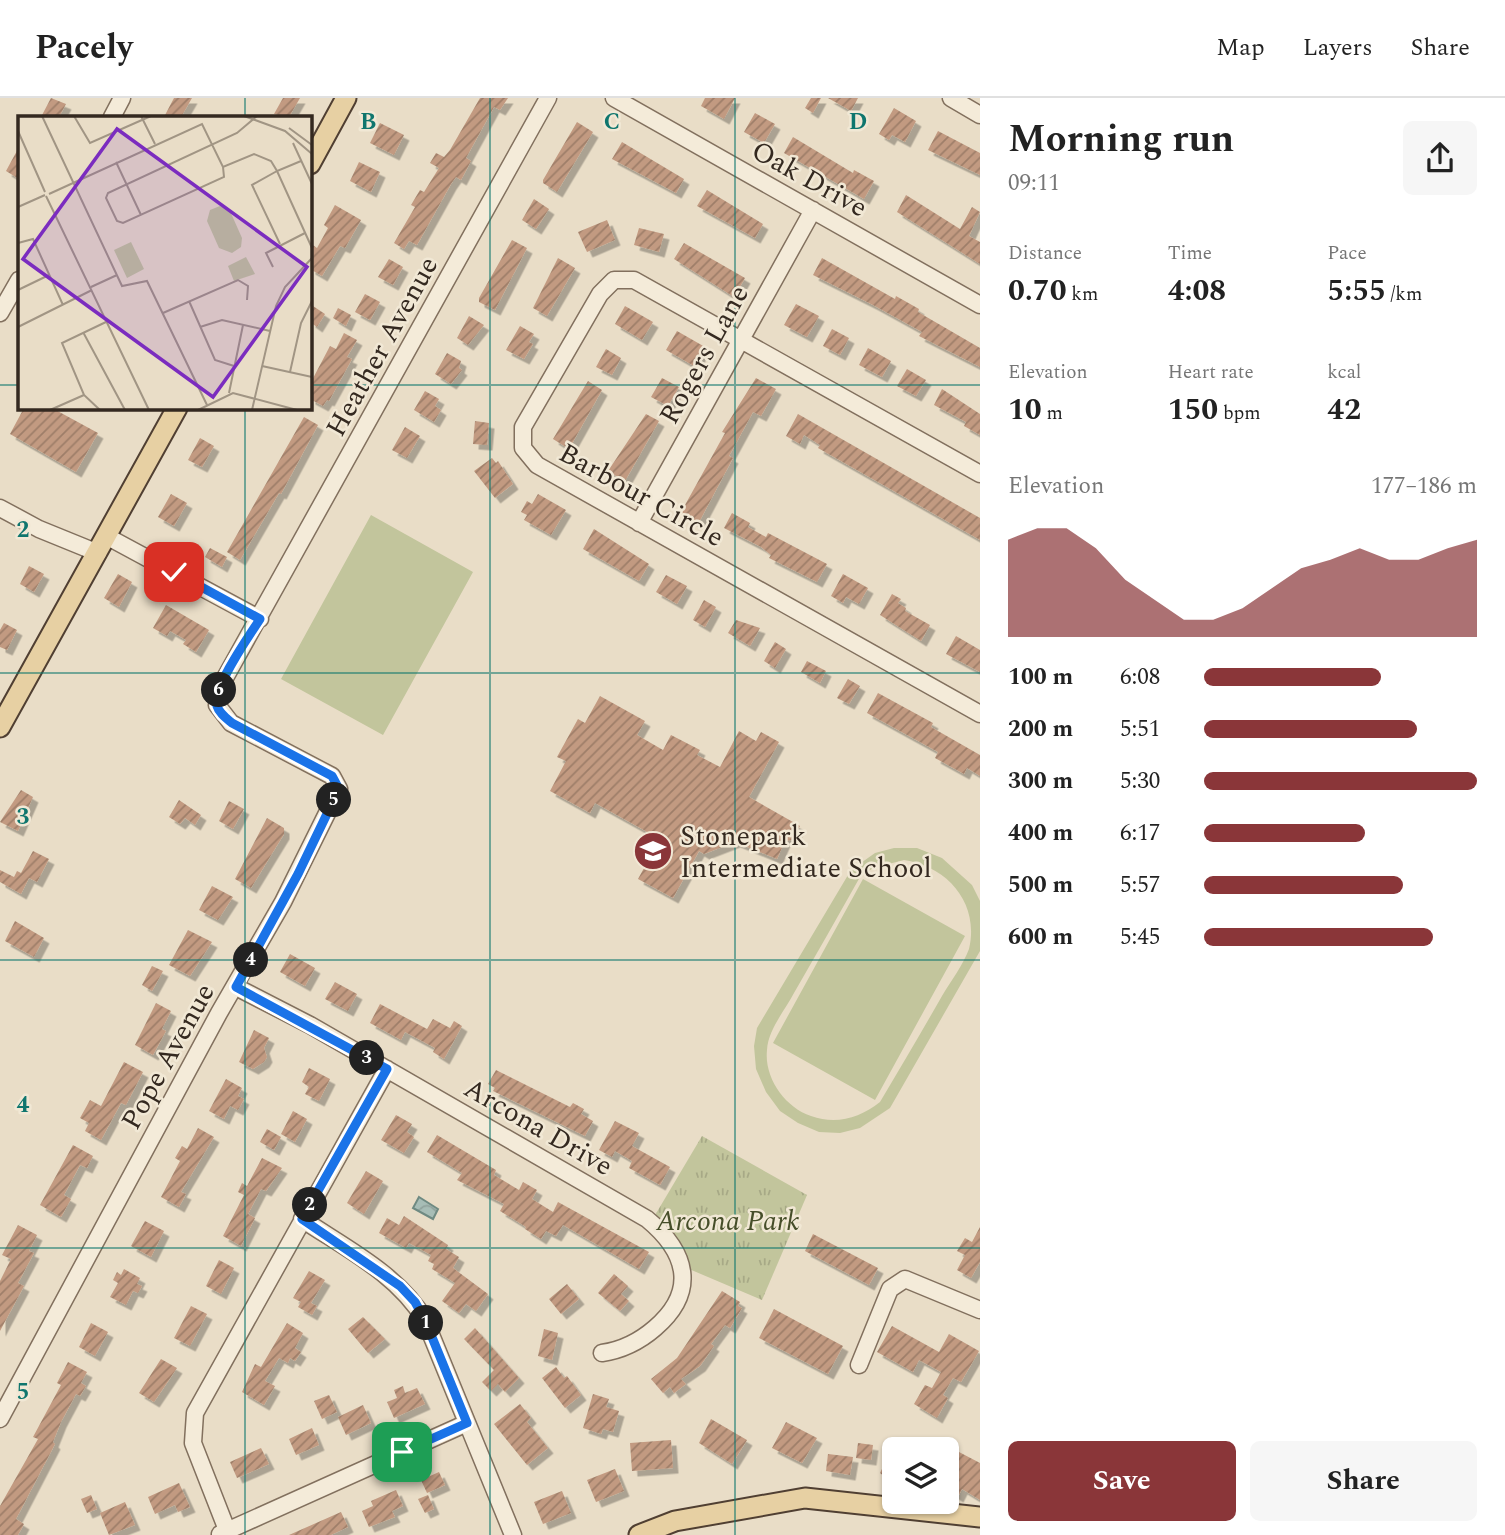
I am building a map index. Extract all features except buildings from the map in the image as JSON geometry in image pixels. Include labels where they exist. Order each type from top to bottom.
[{"type":"main road","points":[[312,160],[346,98]]},
{"type":"main road","points":[[0,727],[176,410]]},
{"type":"main road","points":[[639,1535],[675,1521],[804,1498],[980,1517]]},
{"type":"street","points":[[112,116],[122,98]]},
{"type":"street","name":"Heather Avenue","points":[[260,619],[548,98]]},
{"type":"street","name":"Oak Drive","points":[[614,98],[980,305]]},
{"type":"street","points":[[951,98],[980,115]]},
{"type":"street","name":"Rogers Lane","points":[[639,523],[813,210]]},
{"type":"street","points":[[0,279],[17,283],[0,313]]},
{"type":"street","name":"Barbour Circle","points":[[980,474],[634,280],[614,281],[600,294],[523,427],[523,448],[537,465],[980,715]]},
{"type":"street","points":[[0,508],[39,529],[102,545],[260,619]]},
{"type":"street","name":"Pope Avenue","points":[[0,1419],[139,1159],[298,874],[339,789],[332,776],[232,723],[217,705],[221,685],[260,619]]},
{"type":"street","name":"Arcona Drive","points":[[236,987],[387,1069],[648,1219],[670,1240],[682,1266],[683,1289],[676,1306],[644,1338],[616,1351],[602,1353]]},
{"type":"street","points":[[387,1069],[195,1413],[193,1443],[222,1533],[467,1423]]},
{"type":"street","points":[[302,1219],[400,1286],[415,1302],[425,1320],[513,1535]]},
{"type":"street","points":[[859,1365],[890,1289],[905,1279],[980,1310]]},
{"type":"green space","points":[[371,515],[473,572],[383,735],[281,679]]},
{"type":"green space","points":[[894,848],[917,848],[942,858],[972,885],[980,901],[980,951],[890,1108],[860,1128],[840,1133],[819,1132],[780,1111],[766,1092],[756,1069],[754,1046],[757,1028],[851,870],[875,853]],"holes":[[[904,860],[919,864],[946,878],[964,902],[971,932],[969,949],[880,1102],[856,1116],[839,1120],[820,1119],[802,1112],[785,1099],[769,1071],[767,1050],[774,1028],[860,877],[873,868]]]},
{"type":"green space","points":[[863,879],[965,936],[875,1100],[773,1043]]},
{"type":"green space","name":"Arcona Park","points":[[702,1136],[807,1195],[762,1300],[682,1266],[651,1222]]},
{"type":"water","points":[[419,1197],[438,1209],[433,1219],[413,1208]]},
{"type":"place","name":"Stonepark Intermediate School","points":[[653,851]]},
{"type":"route","points":[[174,572],[260,619],[221,685],[217,705],[221,713],[232,723],[332,776],[339,789],[298,874],[236,987],[387,1069],[302,1219],[400,1286],[415,1302],[425,1320],[467,1423],[402,1452]]}]
